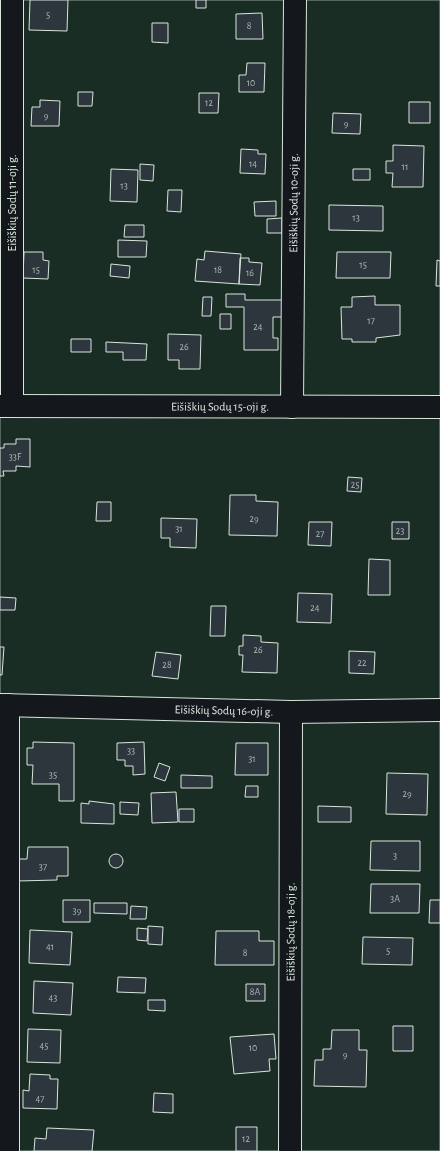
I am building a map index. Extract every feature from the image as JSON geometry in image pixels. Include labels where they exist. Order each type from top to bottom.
[{"type":"street","name":"Eišiškių Sodų 11-oji g.","points":[[6,406],[12,0]]},
{"type":"street","name":"Eišiškių Sodų 10-oji g.","points":[[292,407],[295,0]]},
{"type":"street","name":"Eišiškių Sodų 15-oji g.","points":[[6,406],[440,407]]},
{"type":"street","name":"Eišiškių Sodų 16-oji g.","points":[[8,1151],[4,705],[291,712],[440,710]]},
{"type":"street","name":"Eišiškių Sodų 18-oji g.","points":[[290,1151],[291,712]]},
{"type":"green space","points":[[0,0],[440,0],[440,1151],[0,1151]]},
{"type":"building","points":[[30,0],[68,0],[67,31],[29,30]]},
{"type":"building","points":[[196,0],[206,0],[206,8],[196,8]]},
{"type":"building","points":[[262,13],[263,39],[236,39],[236,14]]},
{"type":"building","points":[[152,23],[168,23],[168,43],[152,42]]},
{"type":"building","points":[[247,63],[265,63],[264,92],[239,92],[239,75],[246,75]]},
{"type":"building","points":[[78,92],[93,92],[92,106],[78,106]]},
{"type":"building","points":[[199,93],[219,93],[218,113],[199,113]]},
{"type":"building","points":[[40,100],[60,101],[59,126],[31,126],[32,107],[40,107]]},
{"type":"building","points":[[409,102],[430,102],[430,123],[409,123]]},
{"type":"building","points":[[333,113],[361,114],[360,134],[332,133]]},
{"type":"building","points":[[393,145],[424,146],[423,187],[392,187],[393,173],[386,173],[386,161],[393,161]]},
{"type":"building","points":[[241,149],[258,150],[258,154],[266,154],[265,174],[240,173]]},
{"type":"building","points":[[140,164],[154,165],[153,181],[140,180]]},
{"type":"building","points":[[111,169],[138,170],[137,202],[110,201]]},
{"type":"building","points":[[353,169],[370,169],[370,180],[353,180]]},
{"type":"building","points":[[168,190],[182,190],[181,212],[167,211]]},
{"type":"building","points":[[276,201],[276,216],[255,216],[254,202]]},
{"type":"building","points":[[329,205],[383,206],[383,231],[329,230]]},
{"type":"building","points":[[282,218],[282,233],[267,233],[267,219]]},
{"type":"building","points":[[125,225],[144,225],[144,237],[124,237]]},
{"type":"building","points":[[118,240],[147,241],[146,257],[118,257]]},
{"type":"building","points":[[205,251],[241,254],[239,284],[195,281],[197,259],[204,260]]},
{"type":"building","points":[[24,252],[43,252],[43,260],[49,261],[48,279],[23,278]]},
{"type":"building","points":[[337,252],[391,252],[390,278],[336,278]]},
{"type":"building","points":[[240,258],[249,258],[249,262],[262,263],[260,285],[239,284]]},
{"type":"building","points":[[437,260],[440,261],[440,286],[436,286]]},
{"type":"building","points":[[111,264],[130,266],[129,278],[110,276]]},
{"type":"building","points":[[226,294],[245,294],[245,300],[285,300],[285,317],[273,317],[273,338],[278,338],[278,350],[244,350],[244,307],[226,307]]},
{"type":"building","points":[[375,296],[375,305],[400,305],[400,335],[376,338],[376,342],[352,342],[352,339],[342,339],[341,307],[352,307],[352,297]]},
{"type":"building","points":[[203,297],[212,297],[211,316],[202,316]]},
{"type":"building","points":[[220,314],[231,314],[231,329],[220,329]]},
{"type":"building","points":[[168,334],[201,335],[200,369],[179,369],[179,360],[168,360]]},
{"type":"building","points":[[71,339],[91,339],[91,352],[71,352]]},
{"type":"building","points":[[106,342],[147,344],[146,360],[123,360],[123,352],[106,352]]},
{"type":"building","points":[[16,439],[30,439],[30,467],[16,466],[16,471],[3,471],[4,476],[0,476],[0,448],[4,448],[4,444],[16,444]]},
{"type":"building","points":[[348,477],[362,478],[361,492],[347,491]]},
{"type":"building","points":[[230,495],[256,495],[256,501],[278,502],[277,536],[229,535]]},
{"type":"building","points":[[97,502],[111,502],[111,521],[96,521]]},
{"type":"building","points":[[161,518],[197,519],[196,548],[170,547],[170,538],[161,538]]},
{"type":"building","points":[[309,522],[332,522],[331,546],[308,545]]},
{"type":"building","points":[[392,522],[409,522],[409,539],[392,539]]},
{"type":"building","points":[[369,559],[390,560],[390,595],[368,595]]},
{"type":"building","points":[[298,593],[332,594],[331,623],[297,622]]},
{"type":"building","points":[[0,597],[16,598],[15,610],[0,610]]},
{"type":"building","points":[[211,606],[226,606],[225,636],[210,636]]},
{"type":"building","points":[[243,635],[261,636],[261,642],[278,643],[277,673],[242,672],[243,655],[239,655],[239,646],[243,646]]},
{"type":"building","points":[[0,647],[4,647],[2,675],[0,675]]},
{"type":"building","points":[[349,651],[375,652],[374,674],[349,673]]},
{"type":"building","points":[[156,652],[181,655],[178,679],[152,676]]},
{"type":"building","points":[[33,742],[74,743],[74,801],[59,801],[59,784],[32,784],[33,765],[27,765],[27,748],[33,748]]},
{"type":"building","points":[[144,742],[145,774],[133,775],[133,766],[125,766],[125,760],[117,760],[117,743]]},
{"type":"building","points":[[236,743],[268,743],[268,775],[235,775]]},
{"type":"building","points":[[159,763],[170,767],[165,781],[154,777]]},
{"type":"building","points":[[387,773],[428,774],[427,815],[386,814]]},
{"type":"building","points":[[181,775],[212,776],[212,788],[181,788]]},
{"type":"building","points":[[246,786],[258,786],[258,797],[245,797]]},
{"type":"building","points":[[176,792],[178,822],[152,823],[151,793]]},
{"type":"building","points":[[89,801],[114,804],[114,824],[81,823],[81,803],[89,804]]},
{"type":"building","points":[[120,802],[139,803],[138,815],[120,814]]},
{"type":"building","points":[[318,806],[351,807],[351,822],[318,822]]},
{"type":"building","points":[[179,809],[194,809],[194,822],[179,822]]},
{"type":"building","points":[[371,841],[420,841],[420,871],[370,870]]},
{"type":"building","points":[[28,847],[68,847],[68,876],[57,876],[57,880],[17,881],[17,859],[27,859]]},
{"type":"building","points":[[113,854],[119,854],[123,858],[123,864],[119,868],[113,868],[109,864],[109,858]]},
{"type":"building","points":[[371,884],[420,884],[419,913],[370,913]]},
{"type":"building","points":[[63,900],[90,900],[90,922],[63,922]]},
{"type":"building","points":[[430,900],[440,900],[440,923],[429,923]]},
{"type":"building","points":[[94,903],[127,903],[127,914],[94,913]]},
{"type":"building","points":[[131,906],[147,907],[146,919],[130,919]]},
{"type":"building","points":[[148,926],[163,927],[162,945],[148,944]]},
{"type":"building","points":[[137,928],[148,929],[147,941],[137,940]]},
{"type":"building","points":[[30,930],[72,932],[70,965],[29,963]]},
{"type":"building","points":[[216,931],[259,931],[259,941],[274,941],[274,965],[215,965]]},
{"type":"building","points":[[363,937],[413,938],[412,965],[362,964]]},
{"type":"building","points":[[118,977],[146,978],[145,993],[117,992]]},
{"type":"building","points":[[34,981],[73,983],[71,1015],[33,1013]]},
{"type":"building","points":[[246,984],[265,984],[265,1001],[246,1001]]},
{"type":"building","points":[[148,1000],[165,1000],[165,1011],[148,1010]]},
{"type":"building","points":[[393,1026],[413,1026],[413,1051],[393,1051]]},
{"type":"building","points":[[28,1029],[61,1030],[60,1063],[27,1062]]},
{"type":"building","points":[[332,1030],[359,1030],[359,1050],[367,1050],[366,1087],[314,1086],[315,1060],[323,1060],[323,1049],[331,1049]]},
{"type":"building","points":[[274,1034],[276,1059],[269,1059],[270,1071],[234,1074],[230,1037]]},
{"type":"building","points":[[30,1074],[50,1075],[50,1079],[58,1079],[57,1109],[23,1108],[23,1090],[29,1091]]},
{"type":"building","points":[[154,1093],[173,1094],[173,1113],[153,1112]]},
{"type":"building","points":[[236,1127],[257,1127],[257,1151],[236,1151]]},
{"type":"building","points":[[47,1128],[94,1130],[92,1151],[34,1151],[35,1138],[46,1139]]}]
